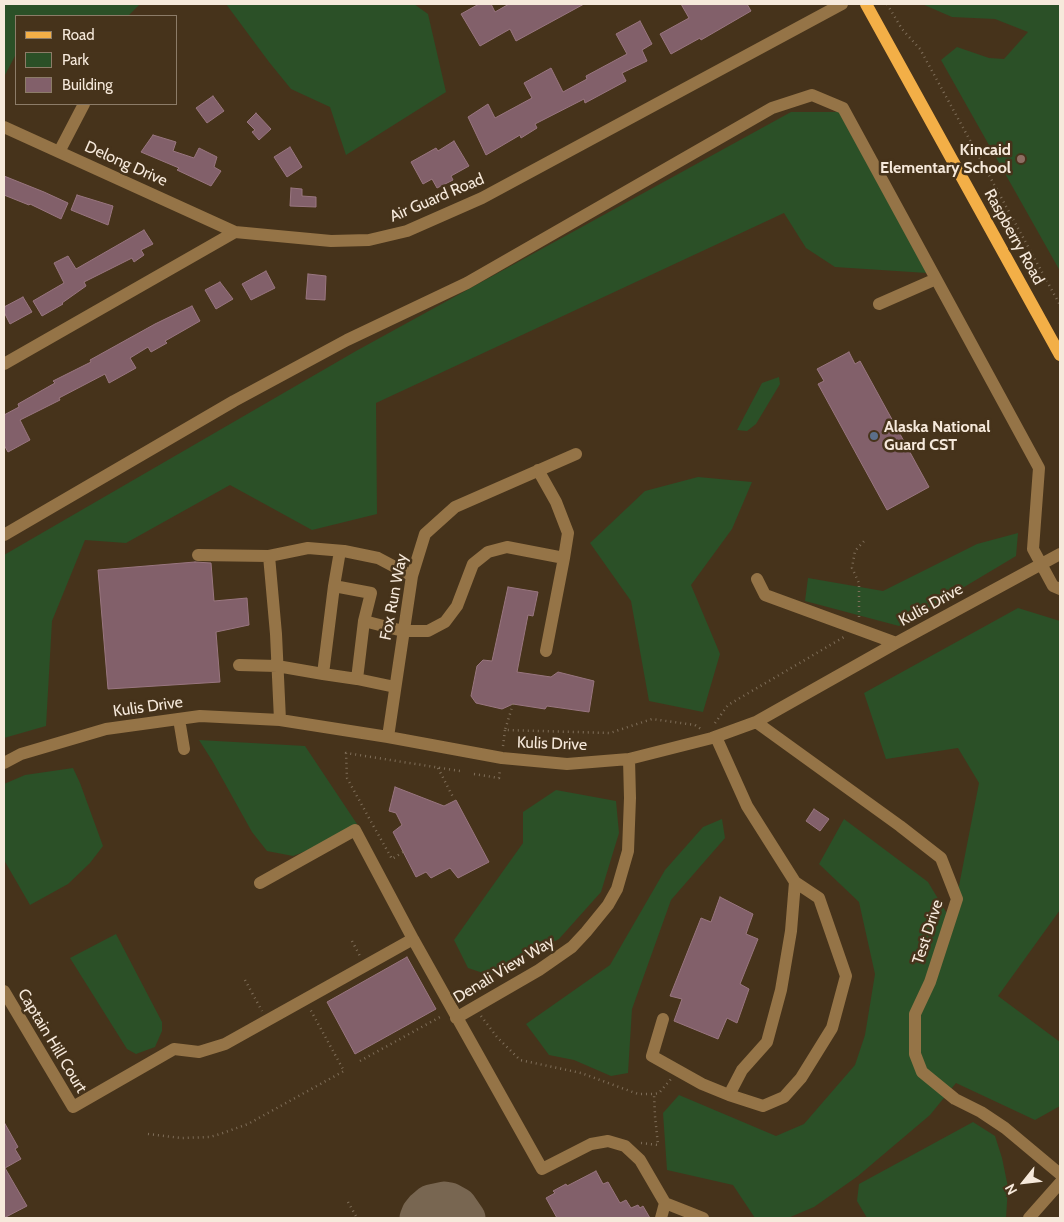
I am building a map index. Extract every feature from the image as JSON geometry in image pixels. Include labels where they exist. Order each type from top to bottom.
[{"type":"main road","name":"Raspberry Road","points":[[868,4],[1060,355]]},
{"type":"street","name":"Air Guard Road","points":[[235,232],[331,241],[369,240],[407,231],[482,198],[842,4]]},
{"type":"street","points":[[4,535],[234,401],[347,340],[467,283],[772,108],[812,95],[843,108],[1039,468],[1033,549],[1053,586],[1060,589]]},
{"type":"street","points":[[60,152],[84,105]]},
{"type":"street","name":"Delong Drive","points":[[4,126],[235,232]]},
{"type":"street","points":[[4,364],[235,232]]},
{"type":"street","points":[[879,304],[936,279]]},
{"type":"street","name":"Fox Run Way","points":[[388,737],[412,576],[425,534],[454,507],[576,454]]},
{"type":"street","points":[[538,470],[556,502],[568,533],[546,651]]},
{"type":"street","points":[[364,621],[403,631],[428,631],[445,622],[458,606],[474,564],[488,552],[507,547],[564,558]]},
{"type":"street","points":[[198,555],[269,556],[308,548],[340,551],[378,558],[412,576]]},
{"type":"street","points":[[323,674],[340,551]]},
{"type":"street","name":"Kulis Drive","points":[[4,763],[21,754],[106,729],[200,716],[280,720],[388,737],[494,758],[567,764],[629,759],[756,722],[1060,554]]},
{"type":"street","points":[[269,556],[276,634],[280,720]]},
{"type":"street","points":[[757,579],[765,595],[896,643]]},
{"type":"street","points":[[334,586],[371,593],[364,621],[357,679]]},
{"type":"street","points":[[239,665],[277,666],[395,687]]},
{"type":"street","points":[[179,719],[184,749]]},
{"type":"street","name":"Test Drive","points":[[756,722],[941,858],[957,899],[930,982],[915,1014],[915,1054],[918,1063],[922,1072],[956,1099],[981,1112],[1005,1128],[1060,1174]]},
{"type":"street","points":[[663,1019],[652,1056],[702,1084],[763,1106],[784,1097],[801,1078],[832,1028],[846,976],[819,898],[796,882],[747,806],[711,734]]},
{"type":"street","name":"Denali View Way","points":[[456,1018],[539,970],[572,947],[608,905],[617,889],[628,851],[629,759]]},
{"type":"street","points":[[260,883],[355,830],[456,1018],[542,1169],[592,1144],[608,1141],[625,1146],[640,1160],[665,1203],[703,1218]]},
{"type":"street","points":[[729,1095],[742,1070],[767,1042],[782,990],[796,882]]},
{"type":"street","name":"Captain Hill Court","points":[[4,991],[73,1108],[174,1049],[199,1052],[225,1044],[413,939]]},
{"type":"street","points":[[1029,1218],[1060,1183]]},
{"type":"street","points":[[661,1218],[665,1203]]},
{"type":"path","points":[[887,4],[902,30],[920,50],[1060,306]]},
{"type":"path","points":[[504,730],[610,734],[652,718],[695,725],[711,734],[714,724],[728,705],[847,635],[859,619],[859,583],[852,568],[853,560],[855,551],[866,540]]},
{"type":"path","points":[[503,752],[504,730],[513,704]]},
{"type":"path","points":[[403,852],[392,858],[374,827],[346,778],[346,753],[460,771]]},
{"type":"path","points":[[474,774],[499,778],[500,767]]},
{"type":"path","points":[[438,768],[454,799]]},
{"type":"path","points":[[352,941],[363,961]]},
{"type":"path","points":[[245,980],[254,996]]},
{"type":"path","points":[[148,1134],[181,1138],[204,1138],[220,1134],[248,1124],[344,1071],[308,1005]]},
{"type":"path","points":[[474,1007],[497,1037],[520,1060],[581,1073],[638,1094],[654,1094],[659,1092],[674,1076]]},
{"type":"path","points":[[360,1061],[440,1017],[442,1014]]},
{"type":"path","points":[[639,1143],[658,1145],[654,1094]]},
{"type":"path","points":[[348,1202],[357,1218]]},
{"type":"green space","points":[[4,4],[140,4],[129,15],[15,15],[15,56],[4,77]]},
{"type":"green space","points":[[226,4],[414,4],[428,14],[446,92],[346,155],[330,107],[291,89]]},
{"type":"green space","name":"Kincaid Elementary School","points":[[922,4],[1060,4],[1060,271],[941,60],[957,47],[989,58],[1004,59],[1028,32],[995,19],[952,17]]},
{"type":"green space","points":[[791,112],[839,112],[927,273],[835,267],[806,248],[784,213],[376,403],[377,514],[312,530],[230,485],[126,543],[85,540],[52,621],[46,726],[4,738],[4,555],[356,351]]},
{"type":"green space","points":[[779,377],[780,384],[756,424],[747,431],[737,430],[762,383]]},
{"type":"green space","points":[[698,477],[752,482],[732,529],[691,585],[720,654],[703,712],[649,701],[631,601],[590,543],[645,491]]},
{"type":"green space","points":[[1018,533],[1016,556],[899,626],[805,601],[808,578],[883,591],[977,544]]},
{"type":"green space","points":[[1018,608],[1060,621],[1060,910],[998,996],[1060,1042],[1060,1106],[1035,1120],[956,1083],[930,1115],[858,1176],[814,1207],[788,1218],[755,1218],[733,1185],[667,1170],[663,1113],[679,1095],[776,1136],[804,1124],[855,1065],[865,1035],[875,974],[859,902],[819,864],[844,819],[928,882],[952,922],[979,783],[958,748],[886,759],[864,693]]},
{"type":"green space","points":[[199,740],[305,746],[357,824],[293,856],[267,851],[252,832]]},
{"type":"green space","points":[[73,768],[103,846],[90,863],[68,884],[30,905],[4,860],[4,784],[25,775]]},
{"type":"green space","points":[[556,790],[616,801],[619,833],[601,892],[559,939],[489,975],[468,968],[454,940],[523,843],[523,812]]},
{"type":"green space","points":[[722,819],[725,838],[671,900],[632,1009],[628,1073],[611,1076],[574,1060],[549,1055],[526,1024],[610,965],[665,870],[703,827]]},
{"type":"green space","points":[[116,934],[162,1022],[162,1031],[155,1047],[136,1054],[127,1049],[70,958]]},
{"type":"green space","points":[[973,1122],[995,1136],[1008,1187],[1006,1218],[867,1218],[857,1201],[859,1184]]},
{"type":"building","points":[[479,4],[491,4],[495,12],[509,4],[584,4],[516,41],[510,29],[480,46],[461,14]]},
{"type":"building","points":[[681,4],[747,4],[751,11],[701,40],[700,38],[671,54],[660,34],[689,18]]},
{"type":"building","points":[[640,21],[652,44],[642,50],[647,61],[622,73],[626,81],[585,103],[584,99],[535,124],[537,128],[521,138],[520,135],[486,155],[468,117],[488,104],[495,118],[532,98],[524,83],[551,68],[563,92],[587,79],[586,76],[627,54],[616,34]]},
{"type":"building","points":[[213,96],[224,111],[207,123],[196,108]]},
{"type":"building","points":[[256,113],[271,129],[259,140],[252,132],[255,130],[247,122]]},
{"type":"building","points":[[153,135],[176,142],[173,151],[194,158],[199,148],[217,157],[214,167],[221,171],[211,186],[177,170],[179,168],[141,152]]},
{"type":"building","points":[[454,141],[469,166],[451,176],[453,180],[437,188],[432,179],[423,184],[411,162],[436,148],[438,151]]},
{"type":"building","points":[[290,147],[302,167],[287,177],[274,157]]},
{"type":"building","points":[[4,176],[68,203],[61,219],[30,204],[4,195]]},
{"type":"building","points":[[291,188],[302,189],[302,196],[316,197],[316,207],[290,206]]},
{"type":"building","points":[[77,195],[113,206],[108,225],[71,210]]},
{"type":"building","points":[[144,230],[153,244],[141,250],[144,255],[134,262],[132,258],[84,282],[86,286],[63,304],[42,316],[33,301],[64,283],[54,263],[68,256],[76,269]]},
{"type":"building","points":[[266,271],[275,288],[251,300],[242,284]]},
{"type":"building","points":[[308,274],[326,276],[325,300],[306,299]]},
{"type":"building","points":[[220,282],[233,299],[216,309],[205,290]]},
{"type":"building","points":[[23,297],[32,312],[10,324],[4,312],[4,307]]},
{"type":"building","points":[[192,306],[200,321],[165,341],[167,343],[151,352],[148,347],[130,358],[136,368],[109,383],[105,374],[20,420],[30,440],[8,452],[4,445],[4,415],[19,407],[18,404],[55,383],[53,381],[91,362],[90,360],[155,324]]},
{"type":"building","name":"Alaska National Guard CST","points":[[849,352],[855,364],[860,361],[929,487],[887,510],[818,384],[824,381],[817,369]]},
{"type":"building","points":[[195,562],[211,563],[214,601],[247,598],[249,625],[216,632],[220,682],[108,689],[98,570]]},
{"type":"building","points":[[508,587],[538,592],[533,616],[528,615],[517,672],[551,677],[558,672],[594,681],[589,712],[547,706],[545,709],[513,704],[502,709],[476,703],[471,696],[477,666],[483,660],[492,661]]},
{"type":"building","points":[[395,787],[444,806],[456,800],[489,862],[458,878],[450,868],[431,878],[426,872],[416,877],[393,832],[402,825],[396,813],[389,811]]},
{"type":"building","points":[[814,809],[829,819],[820,831],[806,821]]},
{"type":"building","points":[[720,897],[753,914],[746,934],[758,939],[740,984],[749,989],[737,1023],[727,1018],[718,1039],[674,1021],[682,999],[670,996],[701,918],[711,922]]},
{"type":"building","points":[[407,957],[436,1009],[355,1054],[327,1002]]},
{"type":"building","points":[[4,1122],[18,1147],[15,1149],[21,1159],[5,1168],[27,1206],[4,1218]]},
{"type":"building","points":[[596,1171],[603,1184],[608,1182],[620,1203],[626,1200],[631,1208],[638,1205],[640,1208],[643,1206],[650,1218],[557,1218],[546,1198],[555,1193],[553,1191]]},
{"type":"taxiway","points":[[417,1218],[423,1208],[430,1202],[444,1199],[459,1205],[468,1218]]},
{"type":"place","name":"Kincaid Elementary School","points":[[1021,159]]},
{"type":"place","name":"Alaska National Guard CST","points":[[874,436]]}]
